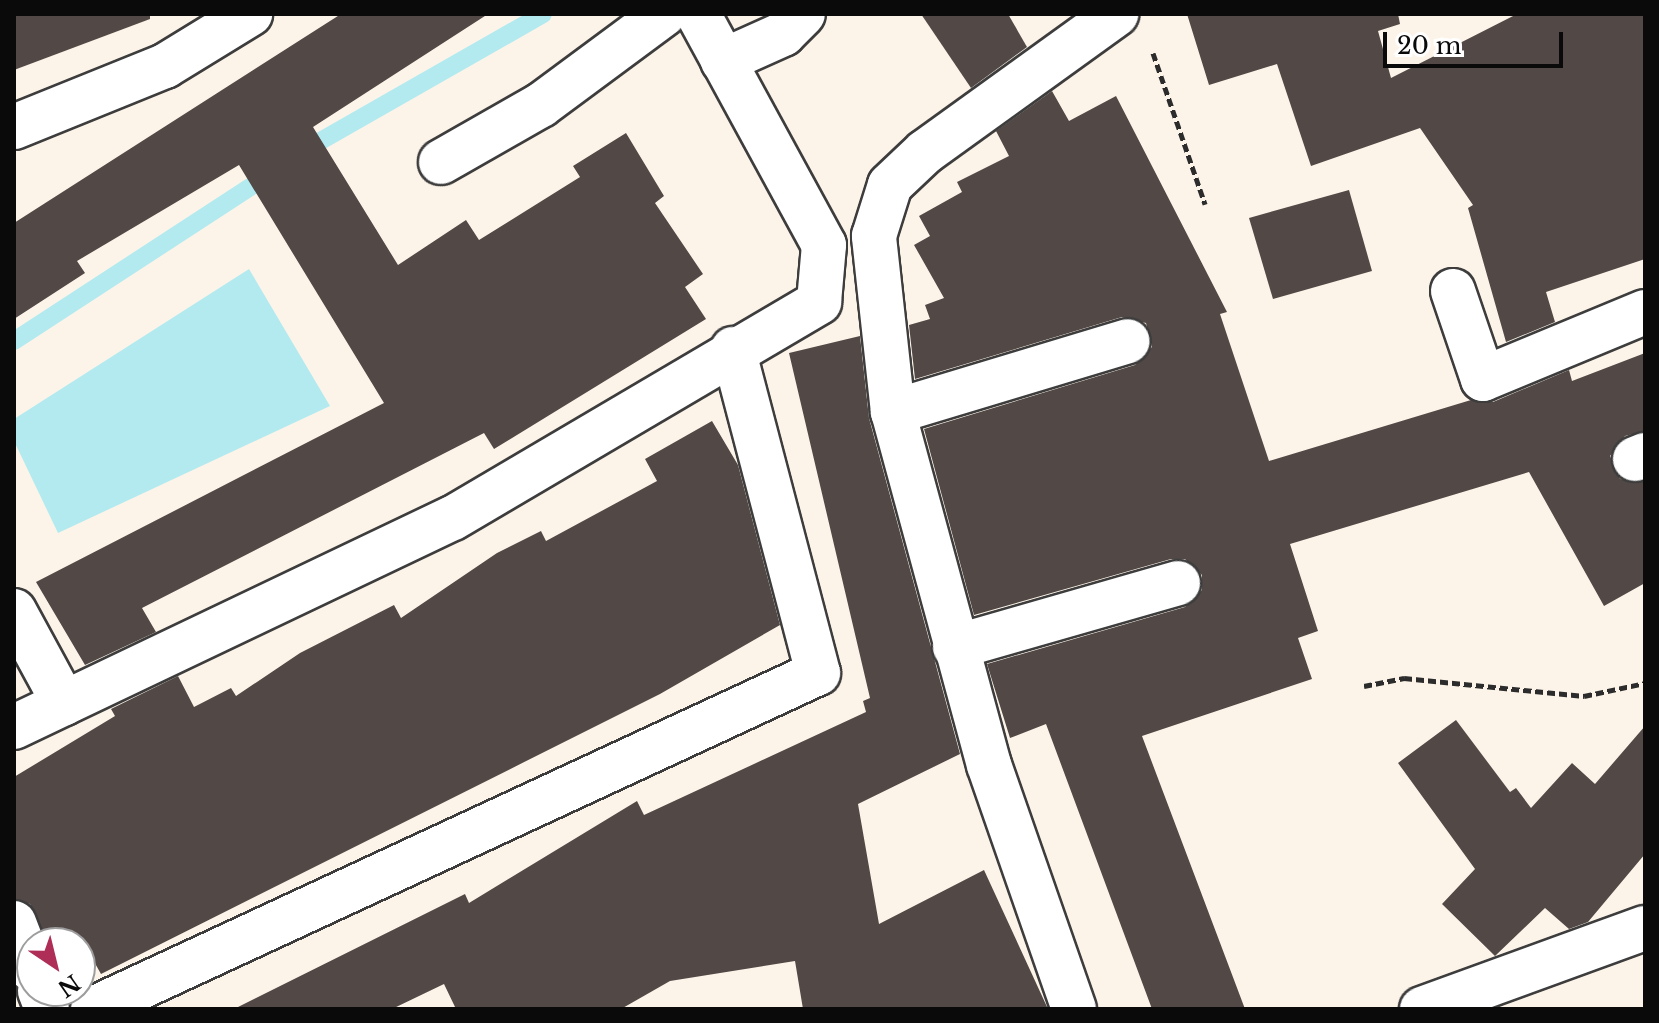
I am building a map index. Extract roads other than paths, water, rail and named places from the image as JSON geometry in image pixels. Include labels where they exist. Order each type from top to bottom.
[{"type":"street","points":[[14,127],[165,66],[250,14]]},
{"type":"street","points":[[441,162],[541,105],[664,14]]},
{"type":"street","points":[[14,727],[453,518],[733,349],[819,302],[824,245],[698,14]]},
{"type":"street","points":[[723,61],[783,34],[803,14]]},
{"type":"street","points":[[1074,1009],[955,647],[893,412],[874,236],[890,185],[1116,14]]},
{"type":"street","points":[[1453,291],[1483,379],[1645,312]]},
{"type":"street","points":[[893,412],[1128,341]]},
{"type":"street","points":[[93,1009],[818,673],[733,349]]},
{"type":"street","points":[[955,647],[1178,583]]},
{"type":"street","points":[[14,611],[64,703]]},
{"type":"street","points":[[1422,1009],[1645,928]]},
{"type":"water","points":[[249,269],[330,406],[58,533],[14,441],[14,419]]},
{"type":"waterway","points":[[303,151],[543,14]]},
{"type":"waterway","points":[[14,341],[272,173]]}]
